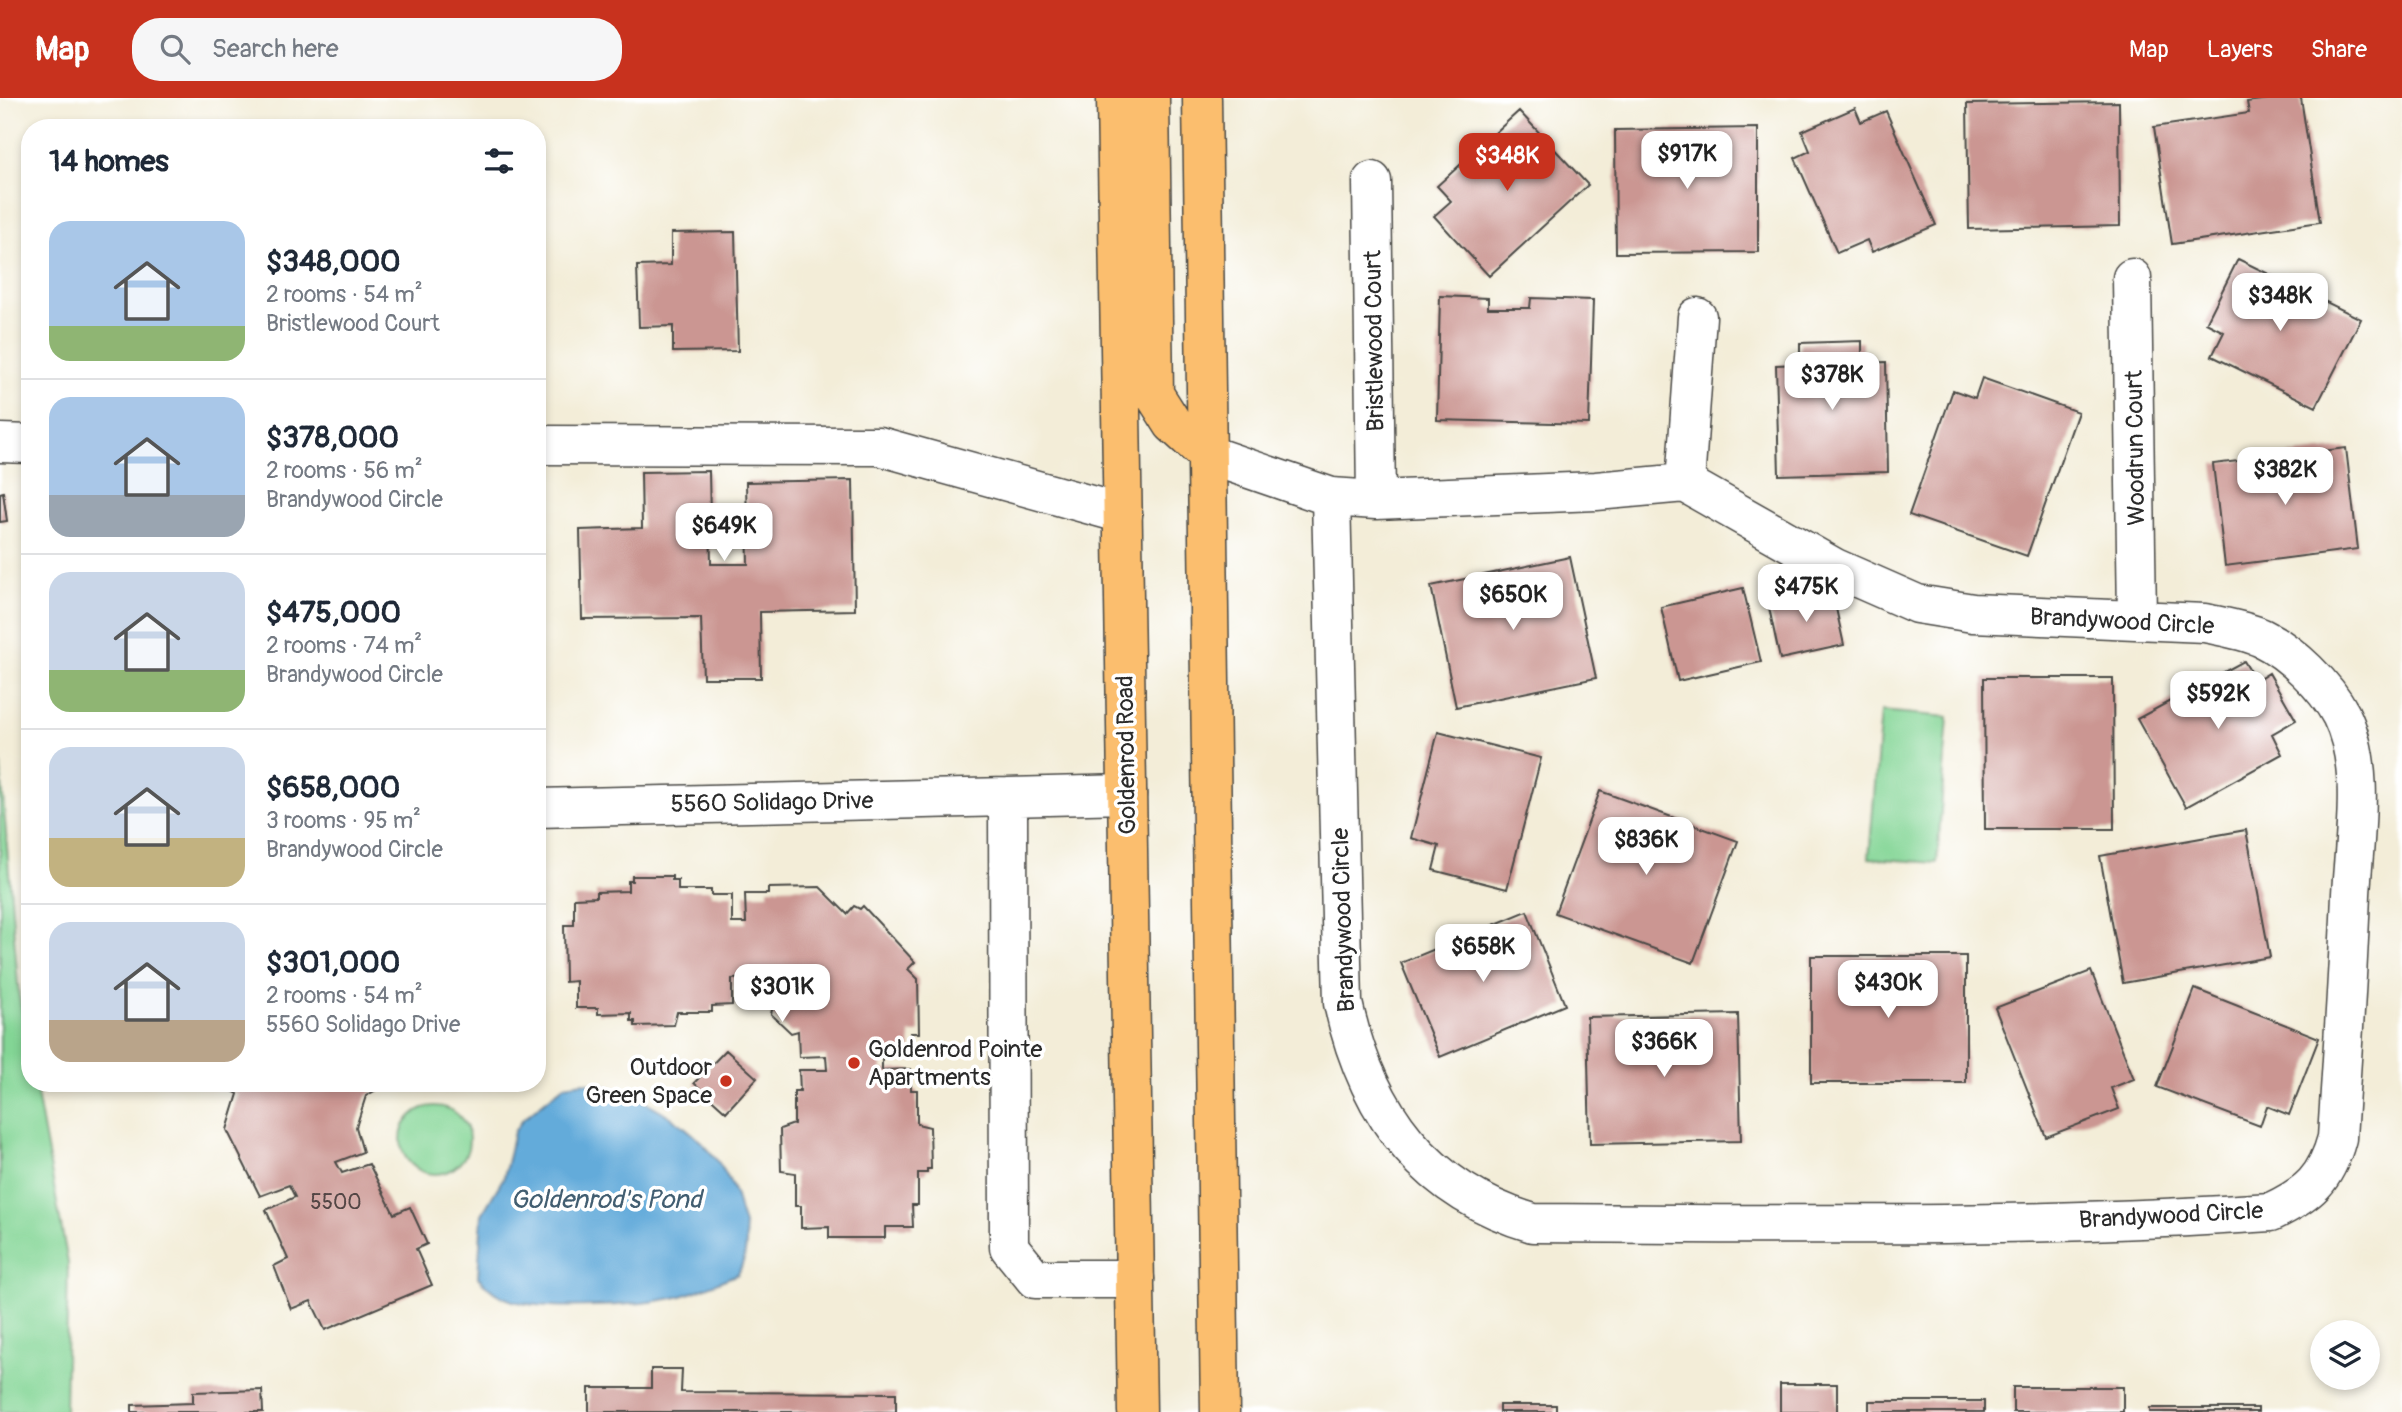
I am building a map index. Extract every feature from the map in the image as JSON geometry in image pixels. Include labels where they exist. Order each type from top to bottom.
[{"type":"main road","name":"Goldenrod Road","points":[[1116,98],[1137,1412]]},
{"type":"main road","points":[[1150,98],[1154,394],[1173,424],[1206,454]]},
{"type":"main road","points":[[1202,98],[1220,1412]]},
{"type":"street","name":"Bristlewood Court","points":[[1372,181],[1376,500]]},
{"type":"street","name":"Woodrun Court","points":[[2132,278],[2137,618]]},
{"type":"street","points":[[1206,454],[1331,497],[1376,500],[1596,491],[1685,483],[1697,317]]},
{"type":"street","points":[[0,443],[21,443]]},
{"type":"street","points":[[546,445],[879,446],[1123,514]]},
{"type":"street","name":"Brandywood Circle","points":[[1331,497],[1343,1003],[1351,1040],[1376,1100],[1408,1145],[1450,1184],[1494,1212],[1533,1223],[1783,1224],[2241,1214],[2271,1212],[2297,1200],[2317,1182],[2330,1163],[2337,1138],[2355,810],[2348,734],[2340,713],[2308,674],[2263,639],[2240,630],[2205,623],[1973,613],[1917,604],[1835,568],[1685,483]]},
{"type":"street","name":"5560 Solidago Drive","points":[[546,807],[1127,794]]},
{"type":"street","points":[[1007,797],[1009,1247],[1035,1279],[1135,1279]]},
{"type":"green space","points":[[1881,711],[1948,717],[1937,863],[1869,858]]},
{"type":"green space","points":[[0,759],[21,1006],[21,1092],[37,1092],[68,1263],[65,1412],[0,1412]]},
{"type":"green space","points":[[435,1106],[448,1109],[459,1116],[466,1127],[469,1140],[466,1153],[459,1164],[448,1171],[435,1174],[422,1171],[411,1164],[404,1153],[401,1140],[404,1127],[411,1116],[422,1109]]},
{"type":"water","name":"Goldenrod's Pond","points":[[583,1082],[606,1087],[651,1105],[692,1133],[709,1151],[734,1191],[745,1228],[746,1251],[738,1274],[678,1297],[618,1305],[572,1307],[513,1301],[494,1292],[478,1277],[482,1214],[504,1177],[514,1132],[523,1119],[565,1085]]},
{"type":"building","points":[[2301,98],[2320,222],[2172,244],[2154,127],[2249,113],[2247,102]]},
{"type":"building","points":[[2119,102],[2120,226],[1969,229],[1967,104]]},
{"type":"building","points":[[1855,108],[1861,122],[1886,111],[1936,225],[1872,252],[1867,240],[1837,253],[1795,158],[1810,151],[1802,131]]},
{"type":"building","points":[[1519,111],[1588,185],[1489,276],[1434,216],[1451,201],[1437,186]]},
{"type":"building","points":[[1758,128],[1758,252],[1616,253],[1615,130]]},
{"type":"building","points":[[735,232],[738,351],[673,352],[673,326],[639,327],[637,266],[671,265],[671,233]]},
{"type":"building","points":[[2238,259],[2361,319],[2316,407],[2212,356],[2224,332],[2206,323]]},
{"type":"building","points":[[1440,296],[1488,298],[1488,308],[1530,308],[1531,298],[1593,300],[1589,424],[1437,420]]},
{"type":"building","points":[[1862,341],[1862,363],[1886,362],[1888,472],[1779,475],[1776,365],[1800,364],[1800,343]]},
{"type":"building","points":[[1982,378],[2078,412],[2027,556],[1909,515],[1953,390],[1975,398]]},
{"type":"building","points":[[2346,448],[2358,549],[2225,566],[2213,464]]},
{"type":"building","points":[[709,471],[711,564],[748,564],[746,482],[853,480],[855,610],[760,612],[761,678],[703,678],[701,618],[582,619],[580,530],[642,528],[641,472]]},
{"type":"building","points":[[3,492],[7,521],[0,522],[0,493]]},
{"type":"building","points":[[1570,557],[1596,678],[1456,707],[1431,586]]},
{"type":"building","points":[[1743,588],[1761,662],[1678,681],[1661,607]]},
{"type":"building","points":[[1832,590],[1844,645],[1780,659],[1768,603]]},
{"type":"building","points":[[2244,661],[2256,681],[2269,673],[2296,720],[2272,734],[2282,754],[2186,807],[2137,719]]},
{"type":"building","points":[[1984,678],[2113,678],[2114,829],[1985,829]]},
{"type":"building","points":[[1438,732],[1541,758],[1507,889],[1433,870],[1439,846],[1411,838]]},
{"type":"building","points":[[1600,791],[1738,841],[1693,963],[1555,913]]},
{"type":"building","points":[[2246,830],[2270,957],[2123,983],[2100,856]]},
{"type":"building","name":"Goldenrod Pointe Apartments","points":[[632,876],[672,876],[672,880],[678,880],[678,890],[711,890],[711,895],[732,895],[732,923],[746,923],[745,894],[768,894],[768,888],[820,887],[847,914],[854,906],[860,909],[863,906],[915,962],[908,969],[918,979],[919,1033],[910,1033],[911,1054],[882,1055],[882,1070],[911,1069],[911,1090],[917,1090],[917,1124],[930,1127],[931,1169],[927,1169],[927,1173],[918,1173],[918,1205],[912,1205],[913,1227],[885,1227],[885,1238],[829,1238],[829,1227],[801,1228],[801,1206],[795,1206],[795,1173],[781,1171],[780,1129],[794,1124],[794,1091],[800,1091],[799,1070],[827,1070],[826,1056],[799,1057],[798,1031],[791,1033],[771,1014],[773,1006],[748,1006],[748,978],[732,979],[732,1005],[712,1006],[712,1012],[677,1012],[674,1025],[635,1026],[635,1021],[631,1021],[631,1013],[598,1014],[598,1008],[576,1008],[576,981],[565,982],[564,925],[574,925],[574,898],[596,897],[596,892],[628,891],[628,881],[632,881]]},
{"type":"building","points":[[1527,911],[1565,1005],[1440,1057],[1401,963]]},
{"type":"building","points":[[1811,956],[1966,956],[1966,1083],[1811,1083]]},
{"type":"building","points":[[2091,971],[2134,1079],[2111,1088],[2119,1109],[2046,1137],[1995,1008]]},
{"type":"building","points":[[2195,989],[2319,1038],[2289,1115],[2267,1106],[2260,1126],[2157,1087]]},
{"type":"building","points":[[1738,1014],[1741,1141],[1590,1144],[1587,1017]]},
{"type":"building","name":"Outdoor Green Space","points":[[726,1050],[757,1078],[726,1112],[694,1083]]},
{"type":"building","points":[[234,1092],[373,1092],[366,1096],[356,1127],[363,1152],[336,1162],[342,1173],[369,1164],[394,1214],[410,1207],[427,1244],[416,1249],[432,1285],[325,1330],[311,1301],[291,1309],[274,1266],[288,1259],[266,1210],[295,1197],[289,1185],[260,1196],[227,1130],[238,1094]]},
{"type":"building","points":[[651,1369],[682,1369],[681,1392],[896,1393],[896,1412],[589,1412],[589,1388],[651,1388]]},
{"type":"building","points":[[1780,1384],[1837,1384],[1837,1412],[1780,1412]]},
{"type":"building","points":[[2013,1387],[2123,1387],[2123,1412],[2013,1412]]},
{"type":"building","points":[[262,1390],[263,1412],[132,1412],[132,1405],[193,1403],[193,1392]]},
{"type":"building","points":[[1869,1401],[1984,1401],[1984,1412],[1869,1412]]},
{"type":"building","points":[[1499,1405],[1556,1405],[1556,1412],[1499,1412]]},
{"type":"building","points":[[2150,1408],[2258,1408],[2258,1412],[2150,1412]]},
{"type":"place","name":"Goldenrod Pointe Apartments","points":[[854,1063]]},
{"type":"place","name":"Outdoor Green Space","points":[[726,1081]]}]
